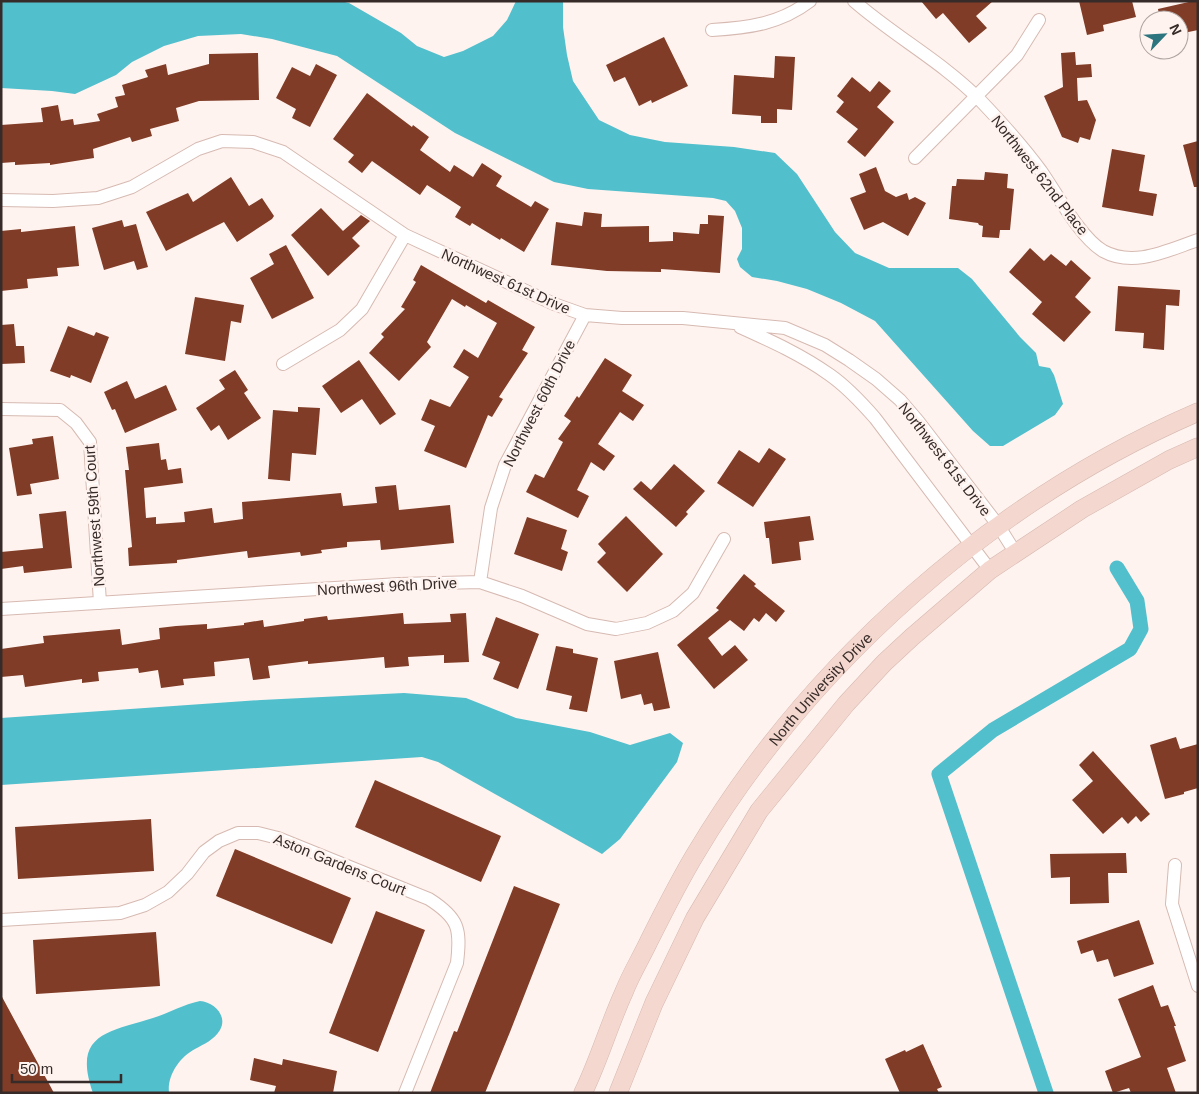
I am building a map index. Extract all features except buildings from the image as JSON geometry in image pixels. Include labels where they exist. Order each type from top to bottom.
[{"type":"main road","name":"North University Drive","points":[[583,1093],[624,990],[696,853],[738,787],[787,725],[821,686],[889,615],[972,544],[998,525],[1092,464],[1161,428],[1198,412]]},
{"type":"main road","name":"North University Drive","points":[[618,1093],[654,1003],[695,918],[759,811],[846,704],[884,663],[990,570],[1082,509],[1169,460],[1198,447]]},
{"type":"street","points":[[712,30],[746,28],[774,20],[802,8],[810,1]]},
{"type":"street","name":"Northwest 62nd Place","points":[[854,1],[873,18],[948,71],[976,97],[1009,131],[1040,170],[1081,231],[1103,251],[1126,258],[1147,257],[1198,240]]},
{"type":"street","points":[[915,158],[1017,55],[1039,20]]},
{"type":"street","name":"Northwest 61st Drive","points":[[1,200],[54,201],[98,198],[132,187],[198,148],[222,141],[253,142],[283,152],[405,235],[554,304],[585,315],[622,318],[683,318],[785,328],[825,345],[876,379],[900,400],[998,525],[1015,552]]},
{"type":"street","points":[[283,364],[340,330],[362,309],[405,235]]},
{"type":"street","name":"Northwest 60th Drive","points":[[480,582],[491,508],[505,465],[585,315]]},
{"type":"street","name":"Northwest 61st Drive","points":[[729,322],[783,346],[830,375],[854,395],[876,418],[990,570]]},
{"type":"street","name":"Northwest 59th Court","points":[[1,409],[60,410],[76,423],[90,442],[100,603]]},
{"type":"street","name":"Northwest 96th Drive","points":[[1,609],[399,584],[480,582],[522,596],[587,624],[616,629],[648,623],[673,611],[693,593],[724,539]]},
{"type":"street","name":"Aston Gardens Court","points":[[1,920],[120,913],[145,905],[168,892],[187,874],[204,852],[219,841],[238,833],[258,833],[278,838],[429,899],[446,909],[456,923],[460,940],[458,963],[405,1093]]},
{"type":"street","points":[[1175,865],[1172,904],[1198,986]]},
{"type":"water","points":[[1,1],[341,1],[349,3],[401,33],[417,46],[444,57],[463,51],[493,36],[507,20],[516,1],[563,1],[563,27],[573,81],[599,120],[630,135],[665,142],[734,147],[775,153],[797,174],[835,232],[855,253],[889,268],[958,268],[972,279],[1020,337],[1036,353],[1039,366],[1050,368],[1063,404],[1055,415],[1003,446],[990,446],[973,431],[875,321],[841,303],[807,289],[752,277],[740,267],[737,259],[742,249],[742,228],[735,211],[726,201],[713,198],[588,189],[554,182],[455,133],[337,56],[272,39],[241,34],[198,36],[164,46],[132,62],[116,75],[75,94],[1,88]]},
{"type":"water","points":[[404,693],[466,698],[516,718],[590,732],[630,745],[670,733],[683,743],[677,762],[620,839],[602,854],[438,762],[422,757],[1,785],[1,718],[261,700]]},
{"type":"water","points":[[200,1001],[215,1007],[221,1015],[222,1025],[215,1036],[189,1052],[176,1067],[170,1080],[169,1093],[93,1093],[88,1073],[87,1058],[91,1047],[98,1039],[122,1027]]},
{"type":"waterway","points":[[1046,1093],[939,774],[993,730],[1130,649],[1141,629],[1137,601],[1117,568]]}]
